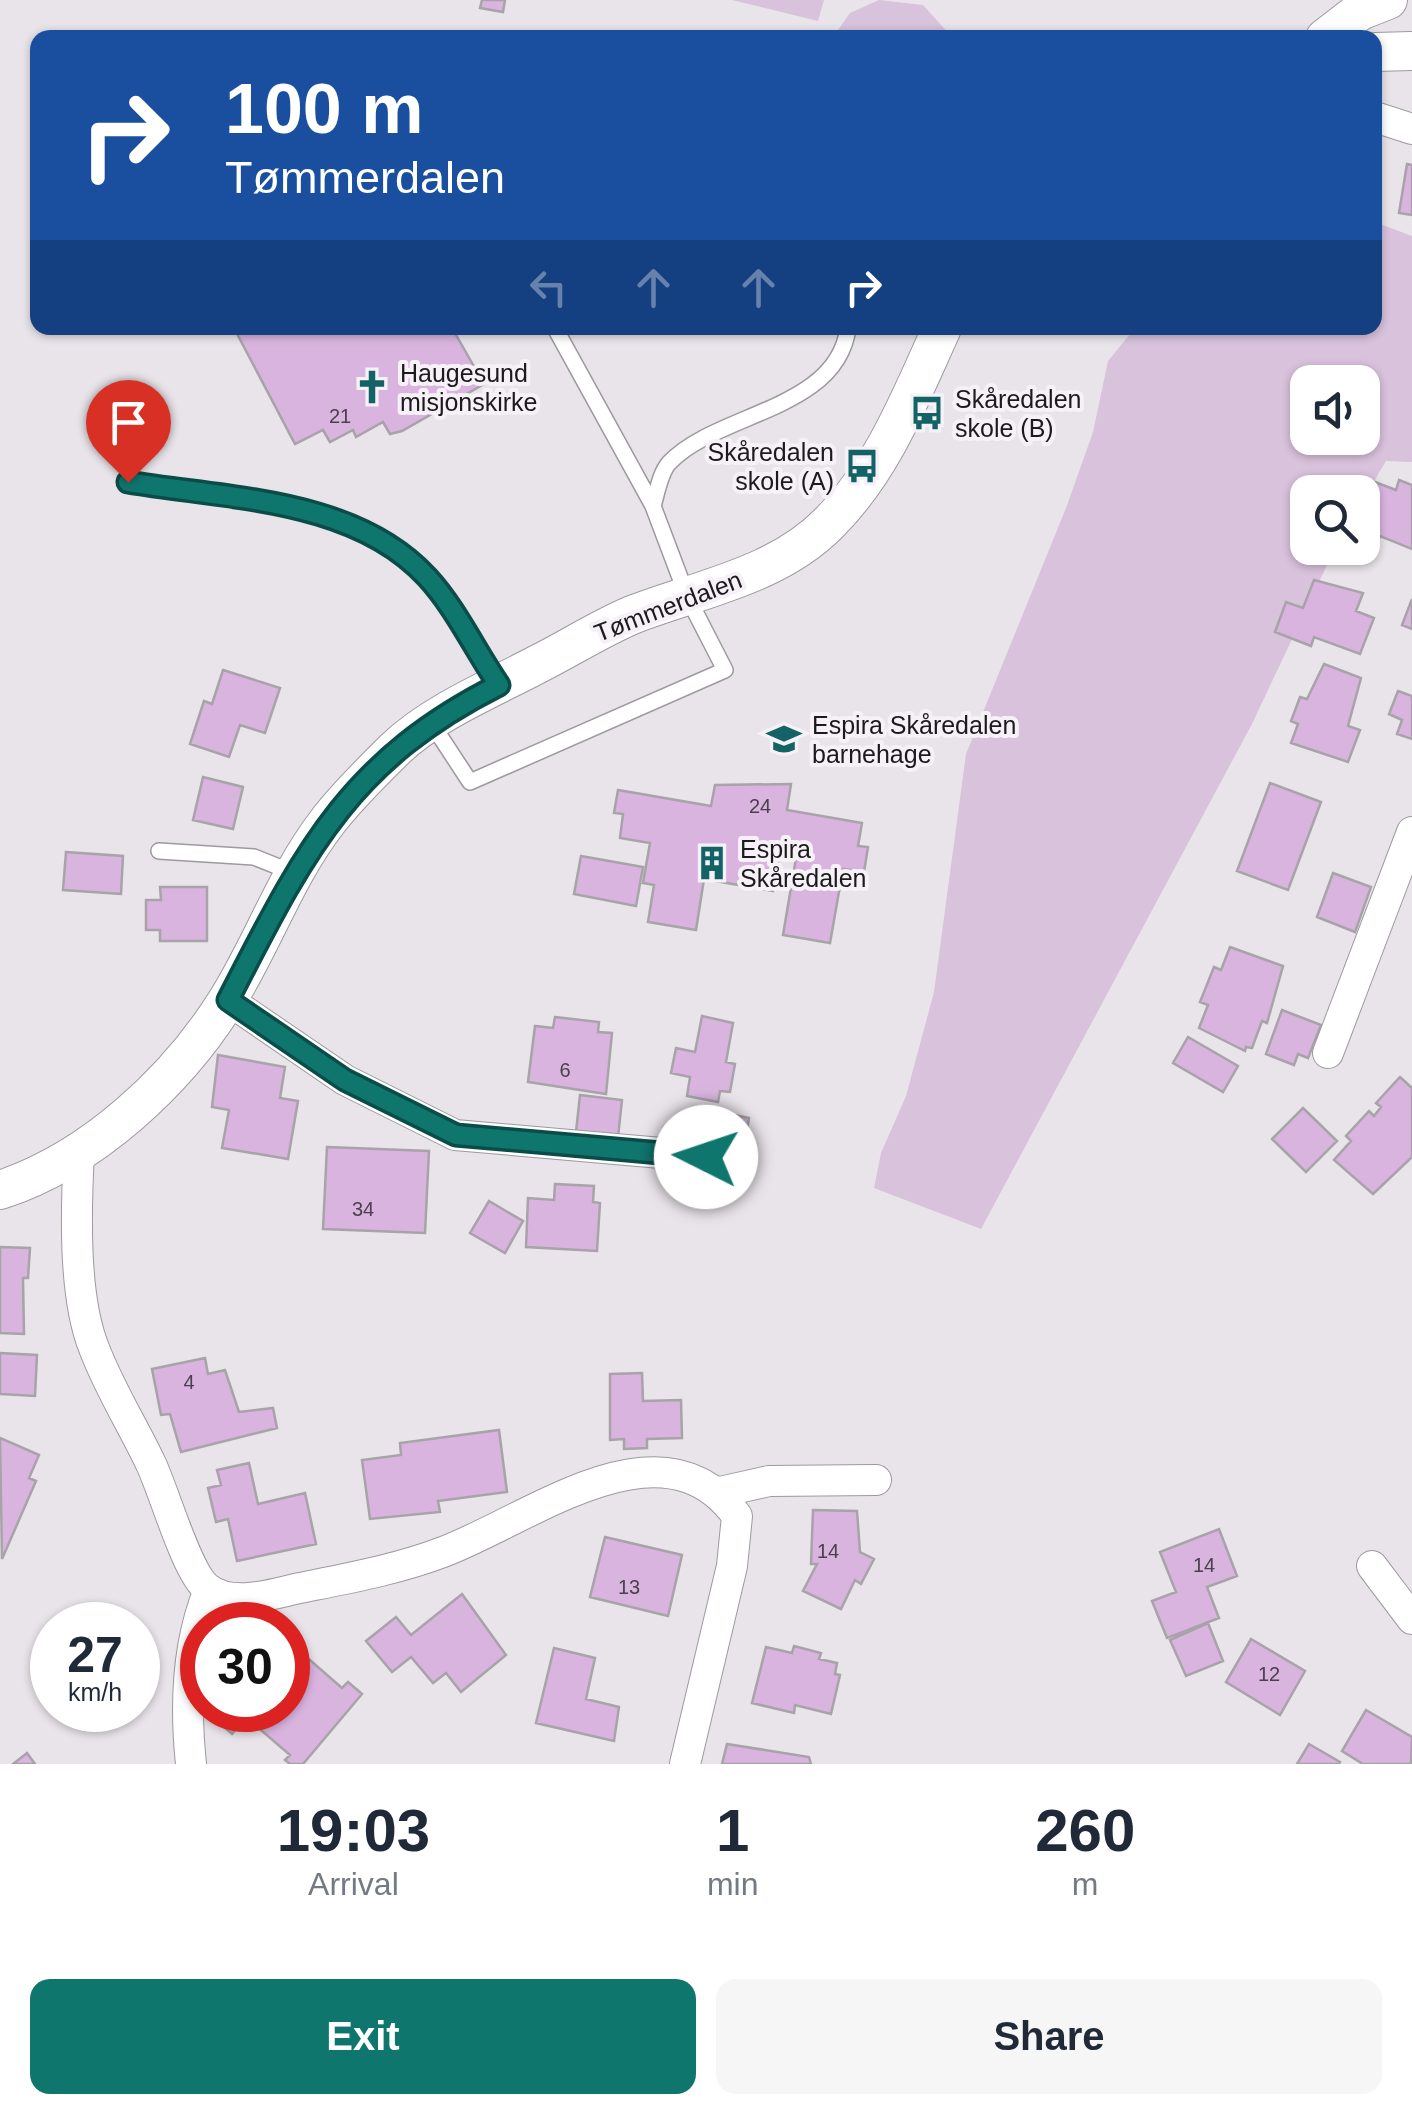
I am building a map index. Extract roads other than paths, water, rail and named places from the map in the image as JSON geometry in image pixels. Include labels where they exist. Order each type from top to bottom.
[{"type":"street","points":[[1335,30],[1360,11],[1388,0]]},
{"type":"street","points":[[1382,52],[1412,51]]},
{"type":"street","points":[[1382,120],[1412,129]]},
{"type":"street","name":"Tømmerdalen","points":[[0,1190],[26,1182],[79,1152],[131,1112],[170,1073],[228,1000],[294,873],[328,820],[398,746],[499,685],[631,616],[752,573],[798,549],[828,524],[882,453],[939,335]]},
{"type":"street","points":[[1328,1053],[1412,832]]},
{"type":"street","points":[[228,1000],[345,1080],[456,1135],[706,1157]]},
{"type":"street","points":[[79,1152],[76,1218],[92,1346],[152,1467],[195,1576],[208,1590],[256,1598],[441,1553],[608,1477],[642,1471],[682,1475],[720,1492],[737,1516],[732,1566],[685,1764]]},
{"type":"street","points":[[720,1492],[770,1481],[876,1480]]},
{"type":"street","points":[[1372,1566],[1412,1619]]},
{"type":"street","points":[[191,1764],[188,1698],[199,1615],[208,1590]]},
{"type":"lane","points":[[432,724],[470,782],[725,670],[686,596],[653,506],[559,335]]},
{"type":"lane","points":[[653,506],[666,466],[686,450],[823,375],[838,356],[846,335]]},
{"type":"lane","points":[[128,482],[298,508],[349,522],[400,551],[430,579],[499,685]]},
{"type":"lane","points":[[159,852],[254,857],[294,873]]},
{"type":"place","name":"Haugesund misjonskirke","points":[[372,387]]},
{"type":"place","name":"Skåredalen skole (B)","points":[[927,413]]},
{"type":"place","name":"Skåredalen skole (A)","points":[[862,466]]},
{"type":"place","name":"Espira Skåredalen barnehage","points":[[784,739]]},
{"type":"place","name":"Espira Skåredalen","points":[[712,863]]}]
